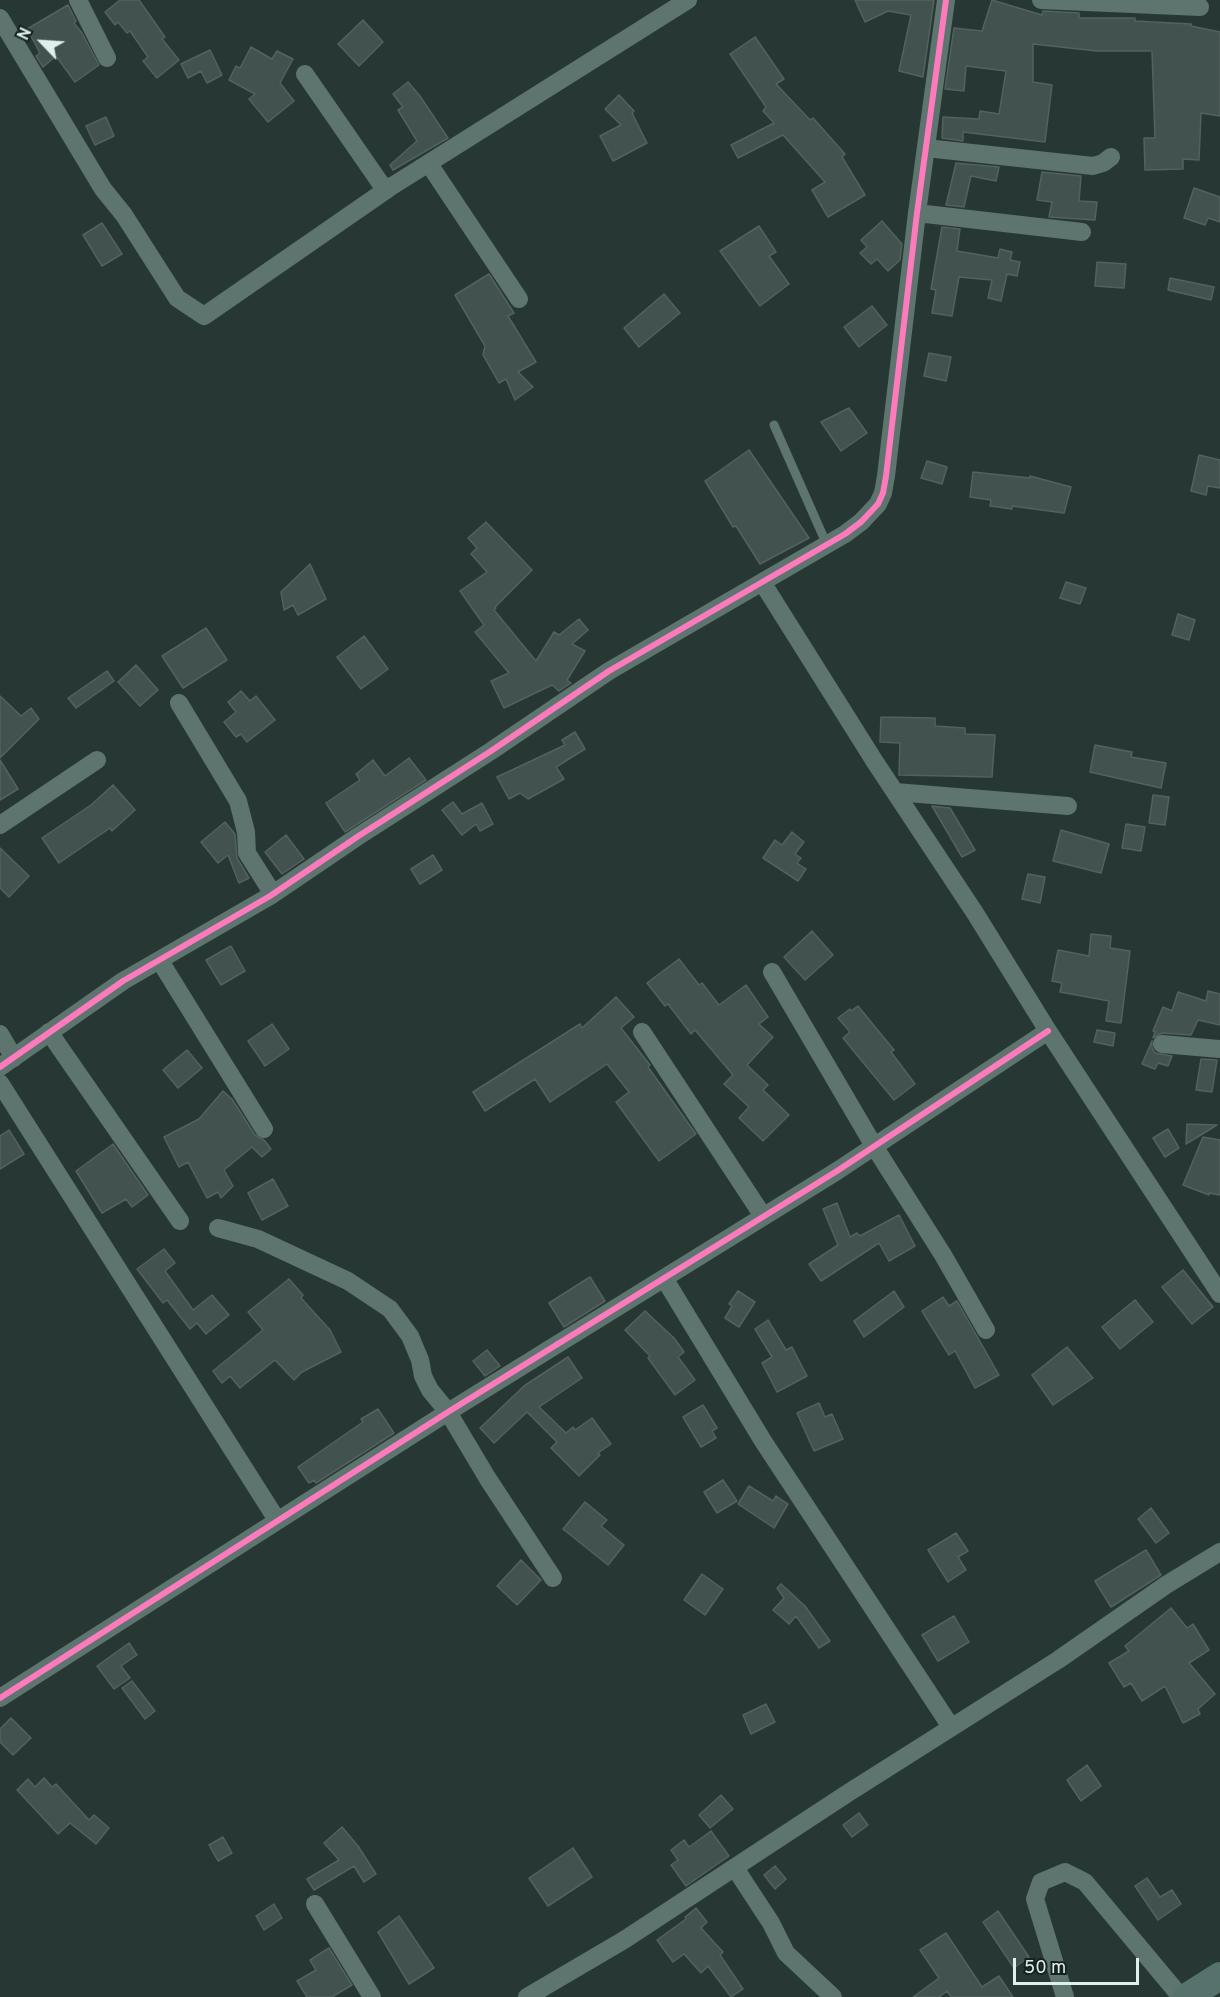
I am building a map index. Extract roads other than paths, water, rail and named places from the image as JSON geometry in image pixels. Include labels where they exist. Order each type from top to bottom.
[{"type":"main road","points":[[1187,1997],[1220,1976]]},
{"type":"street","points":[[78,0],[106,58]]},
{"type":"street","points":[[0,18],[103,189],[124,215],[177,298],[204,316],[389,188],[688,0]]},
{"type":"street","points":[[0,1034],[7,1062],[123,981],[273,894],[357,837],[491,752],[609,671],[827,545],[861,522],[878,504],[883,493],[946,0]]},
{"type":"street","points":[[1041,0],[1200,8]]},
{"type":"street","points":[[305,74],[381,184],[389,188]]},
{"type":"street","points":[[926,148],[1093,166],[1111,157]]},
{"type":"street","points":[[429,164],[519,299]]},
{"type":"street","points":[[917,213],[1082,232]]},
{"type":"street","points":[[762,582],[975,913],[1048,1031],[1220,1294]]},
{"type":"street","points":[[178,704],[238,801],[246,832],[247,853],[273,894]]},
{"type":"street","points":[[0,825],[97,760]]},
{"type":"street","points":[[895,792],[1068,806]]},
{"type":"street","points":[[160,961],[264,1129]]},
{"type":"street","points":[[772,972],[986,1330]]},
{"type":"street","points":[[0,1698],[448,1412],[874,1146],[1048,1031]]},
{"type":"street","points":[[49,1032],[180,1221]]},
{"type":"street","points":[[642,1032],[764,1216]]},
{"type":"street","points":[[1162,1044],[1220,1049]]},
{"type":"street","points":[[0,1083],[277,1520]]},
{"type":"street","points":[[218,1228],[258,1239],[348,1281],[390,1309],[410,1336],[430,1390],[448,1412],[488,1479],[553,1578]]},
{"type":"street","points":[[664,1278],[763,1441],[951,1727]]},
{"type":"street","points":[[527,1997],[624,1940],[1058,1660],[1166,1585],[1220,1552]]},
{"type":"street","points":[[735,1868],[771,1923],[786,1953],[833,1997]]},
{"type":"street","points":[[1065,1997],[1035,1899],[1041,1881],[1065,1872],[1085,1882],[1181,1997]]},
{"type":"street","points":[[315,1904],[372,1997]]},
{"type":"lane","points":[[774,425],[827,545]]}]
